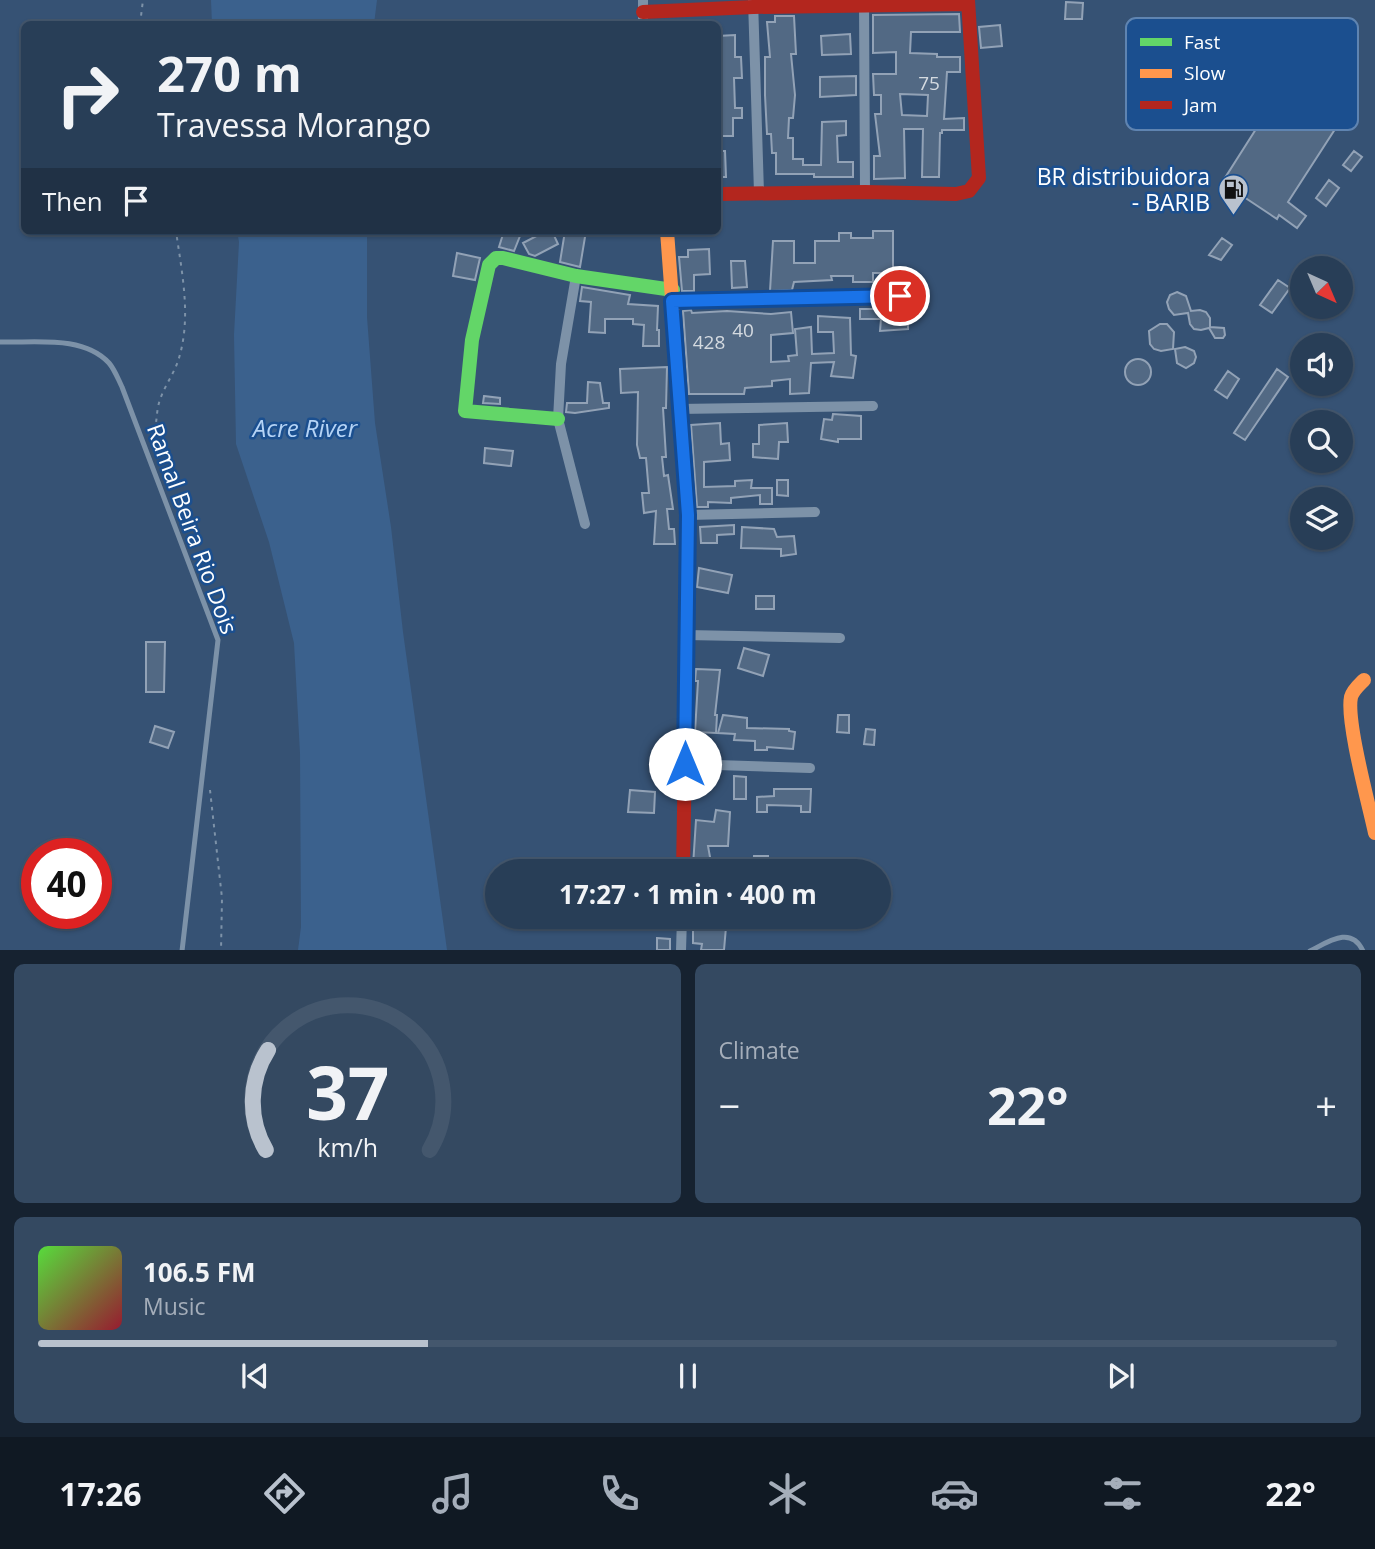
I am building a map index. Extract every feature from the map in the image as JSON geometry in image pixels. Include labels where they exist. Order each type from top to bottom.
[{"type":"street","points":[[643,12],[753,3],[968,2],[979,178],[970,191],[956,194],[721,194]]},
{"type":"street","points":[[753,3],[759,192]]},
{"type":"street","points":[[864,3],[865,192]]},
{"type":"street","points":[[667,235],[678,409],[688,515],[683,859]]},
{"type":"street","points":[[558,419],[465,411],[472,340],[489,265],[496,258],[672,295],[900,296]]},
{"type":"street","points":[[576,276],[561,364],[558,419],[585,524]]},
{"type":"street","points":[[678,409],[873,406]]},
{"type":"street","points":[[688,515],[815,512]]},
{"type":"street","points":[[686,635],[840,638]]},
{"type":"street","points":[[1364,680],[1353,691],[1350,701],[1354,734],[1375,833]]},
{"type":"street","points":[[685,764],[810,768]]},
{"type":"street","points":[[681,950],[682,929]]},
{"type":"lane","name":"Ramal Beira Rio Dois","points":[[0,342],[75,344],[95,351],[111,365],[122,387],[219,640],[182,950]]},
{"type":"lane","points":[[1310,950],[1339,936],[1356,940],[1363,950]]},
{"type":"path","points":[[140,21],[143,0]]},
{"type":"path","points":[[145,448],[153,435],[158,420],[158,407],[178,361],[186,333],[177,235]]},
{"type":"path","points":[[210,787],[222,898],[221,950]]},
{"type":"water","points":[[211,0],[377,0],[374,21],[212,21]]},
{"type":"water","name":"Acre River","points":[[238,235],[367,235],[367,317],[375,423],[447,950],[298,950],[301,927],[300,753],[294,643],[269,542],[236,444],[234,335]]},
{"type":"building","points":[[1066,2],[1083,3],[1082,19],[1065,19]]},
{"type":"building","points":[[959,14],[960,32],[911,32],[910,53],[960,57],[960,72],[947,72],[944,119],[964,118],[964,130],[942,130],[940,133],[939,177],[922,177],[923,129],[904,129],[905,178],[874,179],[874,156],[880,156],[875,114],[881,114],[881,95],[874,95],[873,74],[896,74],[896,52],[873,53],[873,15]],"holes":[[[900,94],[928,95],[927,116],[902,115]]]},
{"type":"building","points":[[775,16],[794,16],[796,54],[791,54],[795,95],[793,118],[789,118],[788,138],[793,138],[793,159],[803,159],[803,165],[821,165],[822,122],[846,121],[846,135],[837,136],[838,162],[853,162],[853,177],[776,174],[776,153],[772,153],[771,134],[767,134],[765,95],[765,57],[770,57],[767,22],[775,22]]},
{"type":"building","points":[[1000,25],[1002,46],[981,48],[979,27]]},
{"type":"building","points":[[850,34],[851,54],[822,55],[821,36]]},
{"type":"building","points":[[735,35],[735,57],[741,57],[742,78],[734,78],[735,108],[742,108],[742,118],[733,118],[733,136],[721,136],[721,36]]},
{"type":"building","points":[[856,76],[856,95],[820,97],[820,77]]},
{"type":"building","points":[[1255,130],[1334,130],[1288,202],[1306,216],[1297,228],[1279,215],[1277,219],[1244,197],[1246,194],[1223,181]]},
{"type":"building","points":[[721,151],[725,151],[726,177],[721,177]]},
{"type":"building","points":[[1354,151],[1362,157],[1351,171],[1343,165]]},
{"type":"building","points":[[1329,180],[1339,188],[1326,206],[1316,198]]},
{"type":"building","points":[[873,231],[893,231],[893,273],[873,273],[873,282],[853,282],[853,276],[831,276],[832,280],[794,282],[792,290],[770,291],[773,241],[794,241],[794,263],[815,263],[815,241],[839,241],[839,233],[851,233],[851,238],[873,238]]},
{"type":"building","points":[[503,235],[520,235],[514,251],[499,247]]},
{"type":"building","points":[[538,235],[554,235],[558,244],[535,256],[529,254],[523,243]]},
{"type":"building","points":[[564,235],[585,235],[580,267],[560,262]]},
{"type":"building","points":[[1222,238],[1232,245],[1221,260],[1209,255]]},
{"type":"building","points":[[709,249],[710,274],[694,275],[694,291],[682,291],[679,257],[688,257],[688,250]]},
{"type":"building","points":[[457,253],[480,258],[475,280],[453,276]]},
{"type":"building","points":[[731,261],[745,261],[747,287],[732,288]]},
{"type":"building","points":[[1278,280],[1290,288],[1272,313],[1260,305]]},
{"type":"building","points":[[582,287],[630,295],[628,304],[658,306],[659,346],[643,346],[644,325],[633,324],[633,319],[605,319],[605,333],[589,332],[591,302],[580,301]]},
{"type":"building","points":[[1177,292],[1186,296],[1191,311],[1206,312],[1210,318],[1210,327],[1224,328],[1223,338],[1215,338],[1209,328],[1194,329],[1188,313],[1174,315],[1167,302],[1170,295]]},
{"type":"building","points":[[908,303],[908,329],[880,331],[881,319],[860,319],[860,309],[897,309],[897,304]]},
{"type":"building","points":[[691,310],[692,313],[791,312],[793,333],[771,335],[771,362],[789,361],[788,356],[797,355],[795,329],[811,327],[812,354],[834,353],[833,332],[818,332],[818,316],[850,318],[851,355],[856,356],[853,378],[831,376],[834,362],[811,363],[809,393],[790,394],[790,379],[772,381],[772,386],[745,388],[744,394],[689,394],[683,311]]},
{"type":"building","points":[[1160,324],[1167,324],[1174,332],[1173,349],[1161,351],[1150,344],[1149,331]]},
{"type":"building","points":[[1185,347],[1194,351],[1196,357],[1194,363],[1186,368],[1177,363],[1175,349]]},
{"type":"building","points":[[1138,359],[1147,363],[1151,372],[1147,381],[1138,385],[1129,381],[1125,372],[1129,363]]},
{"type":"building","points":[[667,367],[666,408],[663,408],[666,457],[662,457],[664,476],[668,475],[673,509],[667,509],[669,529],[674,529],[675,544],[654,544],[656,511],[644,513],[642,493],[649,493],[646,458],[640,458],[637,445],[638,392],[621,393],[620,369]]},
{"type":"building","points":[[1277,369],[1288,377],[1245,440],[1234,433]]},
{"type":"building","points":[[1228,371],[1239,379],[1227,398],[1215,390]]},
{"type":"building","points":[[588,382],[600,383],[603,403],[609,403],[609,408],[566,412],[567,403],[587,403]]},
{"type":"building","points":[[484,396],[500,398],[500,404],[483,403]]},
{"type":"building","points":[[833,414],[861,416],[861,439],[838,439],[838,442],[821,439],[824,419],[832,420]]},
{"type":"building","points":[[720,423],[721,444],[729,443],[730,460],[704,462],[704,487],[735,486],[735,481],[752,480],[751,488],[772,488],[772,504],[760,504],[760,495],[731,498],[731,503],[708,502],[708,507],[697,507],[691,425]]},
{"type":"building","points":[[787,423],[788,442],[779,442],[778,459],[753,457],[753,444],[759,444],[759,425]]},
{"type":"building","points":[[485,448],[513,451],[511,466],[484,463]]},
{"type":"building","points":[[777,480],[788,480],[788,496],[777,495]]},
{"type":"building","points":[[734,525],[734,534],[717,535],[717,543],[701,543],[700,527]]},
{"type":"building","points":[[742,527],[774,529],[777,537],[794,536],[796,554],[781,556],[781,549],[741,548]]},
{"type":"building","points":[[699,568],[732,575],[728,593],[697,587]]},
{"type":"building","points":[[756,596],[774,596],[774,609],[756,609]]},
{"type":"building","points":[[146,642],[165,642],[164,692],[146,692]]},
{"type":"building","points":[[744,648],[769,655],[763,676],[738,668]]},
{"type":"building","points":[[696,669],[720,670],[715,715],[716,733],[695,732],[698,681],[695,681]]},
{"type":"building","points":[[723,715],[747,718],[747,728],[789,729],[795,732],[793,749],[767,747],[767,750],[755,750],[755,741],[734,740],[735,734],[718,733]]},
{"type":"building","points":[[838,715],[849,715],[849,733],[837,732]]},
{"type":"building","points":[[155,726],[174,732],[168,748],[150,742]]},
{"type":"building","points":[[866,729],[875,730],[874,745],[864,744]]},
{"type":"building","points":[[734,776],[746,777],[746,799],[734,799]]},
{"type":"building","points":[[774,789],[811,789],[810,812],[801,812],[801,806],[767,805],[767,812],[757,812],[757,797],[774,796]]},
{"type":"building","points":[[630,790],[655,792],[654,813],[628,812]]},
{"type":"building","points":[[716,810],[730,812],[728,846],[708,846],[710,859],[693,859],[696,820],[714,822]]},
{"type":"building","points":[[754,856],[768,856],[768,859],[754,859]]},
{"type":"building","points":[[693,929],[726,929],[724,950],[701,950],[702,944],[693,943]]},
{"type":"building","points":[[657,938],[670,939],[670,950],[657,950]]},
{"type":"traffic: fast","points":[[558,419],[465,411],[472,340],[489,265],[496,258],[503,258],[576,276],[673,290]]},
{"type":"traffic: slow","points":[[667,235],[688,515],[686,690]]},
{"type":"traffic: slow","points":[[1364,680],[1352,694],[1350,709],[1375,833]]},
{"type":"traffic: jam","points":[[721,194],[956,194],[969,191],[979,178],[968,0]]},
{"type":"traffic: jam","points":[[643,12],[753,7],[968,4]]},
{"type":"traffic: jam","points":[[683,859],[686,690]]},
{"type":"place","name":"BR distribuidora - BARIB","points":[[1233,217]]},
{"type":"route","points":[[685,764],[688,515],[672,301],[900,296]]}]
